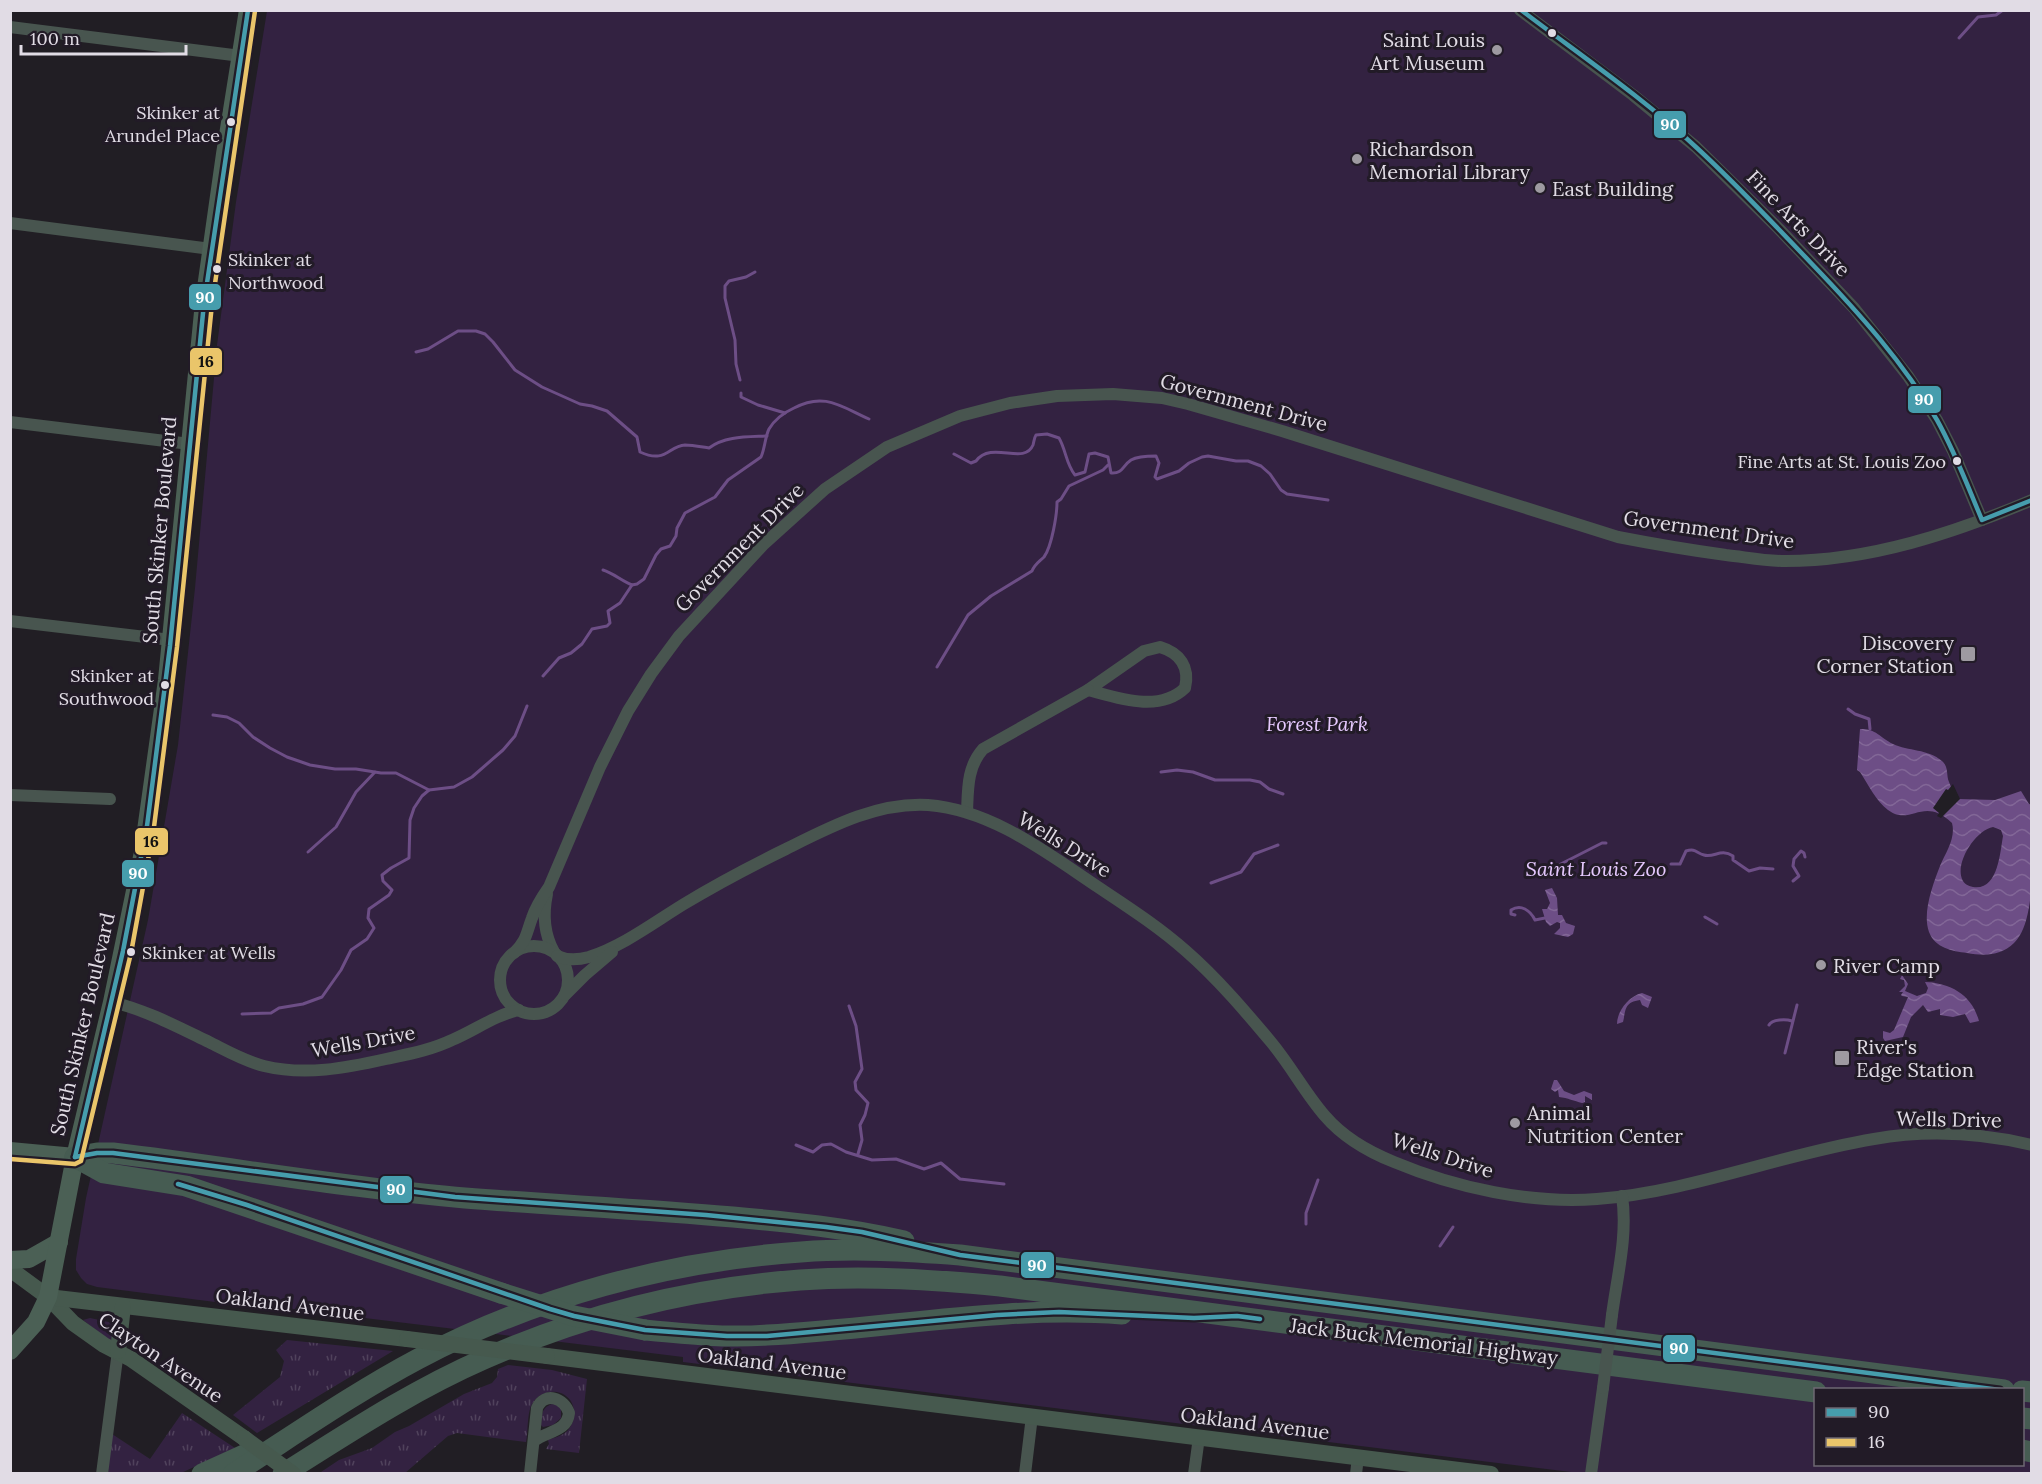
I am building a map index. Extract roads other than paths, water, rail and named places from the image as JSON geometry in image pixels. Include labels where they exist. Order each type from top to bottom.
[{"type":"highway","points":[[75,1157],[113,1153],[455,1197],[788,1222],[862,1232],[960,1255]]},
{"type":"highway","points":[[75,1157],[104,1173],[186,1186],[574,1316],[645,1330],[687,1335],[766,1336],[997,1315],[1059,1312],[1194,1318],[1237,1316]]},
{"type":"highway","name":"Jack Buck Memorial Highway","points":[[233,1473],[385,1378],[459,1339],[525,1312],[644,1275],[722,1260],[801,1252],[880,1250],[960,1255],[1996,1388]]},
{"type":"highway","name":"Jack Buck Memorial Highway","points":[[283,1473],[412,1395],[485,1358],[608,1314],[682,1296],[801,1280],[921,1280],[1000,1286],[1814,1392]]},
{"type":"highway","points":[[202,1473],[302,1431]]},
{"type":"main road","name":"South Skinker Boulevard","points":[[10,1351],[36,1322],[48,1297],[75,1157],[112,1002],[146,830],[171,640],[211,249],[248,10]]},
{"type":"main road","points":[[10,1150],[75,1157]]},
{"type":"main road","points":[[10,1260],[29,1258],[59,1242]]},
{"type":"street","name":"Fine Arts Drive","points":[[1520,10],[1633,95],[1696,147],[1779,229],[1854,308],[1902,368],[1937,420],[1953,451],[1982,520]]},
{"type":"street","points":[[10,27],[241,56]]},
{"type":"street","points":[[10,222],[211,249]]},
{"type":"street","name":"Government Drive","points":[[514,953],[527,938],[535,910],[549,887],[600,767],[628,711],[679,636],[737,572],[805,506],[866,460],[887,447],[934,426],[986,408],[1033,398],[1058,396],[1113,394],[1162,398],[1292,434],[1618,537],[1675,548],[1768,561],[1802,561],[1859,555],[1897,547],[1982,520],[2031,500]]},
{"type":"street","points":[[10,422],[190,444]]},
{"type":"street","points":[[10,621],[171,640]]},
{"type":"street","points":[[967,812],[972,765],[983,749],[1088,690],[1144,651],[1160,647],[1177,655],[1182,660],[1186,673],[1185,688],[1171,698],[1156,701],[1134,701],[1088,690]]},
{"type":"street","points":[[12,796],[110,799]]},
{"type":"street","name":"Wells Drive","points":[[564,996],[624,942],[750,866],[857,816],[907,805],[943,807],[967,812],[996,825],[1050,855],[1169,937],[1217,982],[1273,1045],[1337,1128],[1393,1162],[1428,1174],[1509,1195],[1571,1200],[1622,1196],[1889,1137],[1964,1135],[2031,1145]]},
{"type":"street","name":"Government Drive","points":[[549,887],[545,906],[546,926],[547,935],[556,954]]},
{"type":"street","name":"Wells Drive","points":[[556,954],[566,960],[580,959],[624,942]]},
{"type":"street","points":[[529,947],[537,947],[556,954],[567,970],[567,988],[558,1005],[549,1011],[529,1014],[519,1010],[506,999],[501,983],[504,966],[514,953],[529,947]]},
{"type":"street","name":"Wells Drive","points":[[112,1002],[153,1015],[241,1058],[263,1066],[309,1071],[368,1063],[432,1048],[519,1010]]},
{"type":"street","points":[[1592,1473],[1623,1235],[1622,1196]]},
{"type":"street","name":"Clayton Avenue","points":[[14,1274],[48,1297],[73,1323],[104,1345],[118,1351],[293,1473]]},
{"type":"street","name":"Oakland Avenue","points":[[48,1297],[548,1356],[1199,1437],[1357,1465],[1491,1473]]},
{"type":"street","points":[[102,1473],[123,1306]]},
{"type":"street","points":[[1025,1473],[1032,1416]]},
{"type":"street","points":[[1194,1473],[1199,1437]]},
{"type":"street","points":[[530,1473],[534,1441]]},
{"type":"water","points":[[1860,729],[1866,729],[1893,744],[1931,754],[1942,761],[1958,799],[1995,800],[2021,791],[2031,805],[2032,878],[2027,916],[2022,932],[2014,943],[1998,953],[1980,955],[1950,950],[1935,942],[1927,924],[1929,899],[1934,881],[1952,840],[1952,823],[1942,815],[1933,812],[1925,811],[1904,815],[1888,810],[1857,770]],"holes":[[[1993,827],[2001,830],[2003,836],[2001,852],[1993,877],[1981,887],[1966,885],[1961,872],[1968,848],[1987,829]]]},
{"type":"water","points":[[1552,888],[1557,898],[1558,915],[1562,915],[1566,923],[1575,926],[1573,934],[1568,937],[1554,934],[1560,928],[1560,923],[1557,922],[1550,926],[1546,922],[1542,909],[1547,909],[1550,903],[1545,890]]},
{"type":"water","points":[[1902,975],[1908,984],[1905,991],[1917,996],[1926,993],[1928,988],[1925,982],[1943,985],[1959,992],[1971,1004],[1979,1021],[1970,1023],[1965,1014],[1953,1017],[1940,1015],[1940,1009],[1928,1012],[1923,1005],[1911,1017],[1903,1037],[1885,1041],[1883,1031],[1890,1033],[1894,1030],[1908,997],[1902,996],[1903,992],[1899,992],[1905,986],[1904,980],[1900,979]]},
{"type":"water","points":[[1642,993],[1652,997],[1648,1008],[1642,1005],[1640,1000],[1631,1003],[1627,1007],[1623,1022],[1617,1024],[1619,1014],[1625,1005],[1633,997]]},
{"type":"water","points":[[1554,1080],[1557,1080],[1564,1091],[1574,1095],[1584,1091],[1592,1094],[1592,1100],[1585,1096],[1585,1102],[1582,1103],[1559,1097],[1558,1090],[1555,1092],[1551,1089]]},
{"type":"waterway","points":[[1959,38],[1978,17],[1996,15],[2003,10]]},
{"type":"waterway","points":[[740,380],[736,364],[735,340],[725,298],[725,286],[729,281],[755,272]]},
{"type":"waterway","points":[[416,352],[428,349],[458,331],[476,331],[485,334],[515,370],[542,387],[580,404],[607,411],[637,437],[640,452],[649,455],[661,455],[685,445],[709,448],[729,439],[767,436]]},
{"type":"waterway","points":[[741,393],[741,397],[758,405],[785,413]]},
{"type":"waterway","points":[[543,676],[559,658],[571,653],[582,644],[592,629],[607,626],[610,623],[608,611],[620,603],[632,585],[644,579],[661,549],[670,546],[685,513],[715,497],[728,480],[761,457],[769,429],[780,417],[805,403],[823,401],[869,419]]},
{"type":"waterway","points":[[954,454],[971,463],[990,453],[1023,453],[1029,451],[1036,435],[1047,434],[1059,438],[1075,475],[1085,472],[1089,454],[1095,453],[1108,457],[1111,473],[1120,471],[1134,459],[1156,456],[1159,463],[1155,477],[1157,479],[1208,456],[1248,461],[1261,466],[1287,494],[1328,500]]},
{"type":"waterway","points":[[937,667],[968,615],[991,596],[1032,571],[1044,557],[1052,538],[1057,502],[1069,486],[1103,470],[1108,465]]},
{"type":"waterway","points":[[603,570],[632,585]]},
{"type":"waterway","points":[[242,1014],[271,1013],[279,1008],[303,1004],[322,997],[341,970],[351,950],[367,939],[374,928],[368,918],[369,909],[389,895],[392,890],[383,881],[382,875],[409,858],[410,820],[422,796],[429,790],[454,787],[472,777],[503,750],[515,736],[527,706]]},
{"type":"waterway","points":[[1848,709],[1869,719],[1870,729]]},
{"type":"waterway","points":[[213,715],[227,717],[239,723],[253,737],[270,748],[310,765],[396,773],[429,790]]},
{"type":"waterway","points":[[1161,772],[1177,770],[1193,772],[1215,780],[1250,780],[1260,782],[1269,789],[1283,794]]},
{"type":"waterway","points":[[308,852],[336,827],[356,792],[375,772]]},
{"type":"waterway","points":[[1532,877],[1606,843]]},
{"type":"waterway","points":[[1211,883],[1241,872],[1254,854],[1278,845]]},
{"type":"waterway","points":[[1671,864],[1680,864],[1686,851],[1692,850],[1708,856],[1729,854],[1733,856],[1733,860],[1749,871],[1760,868],[1773,869]]},
{"type":"waterway","points":[[1793,881],[1799,876],[1793,866],[1794,859],[1801,851],[1805,857]]},
{"type":"waterway","points":[[1515,915],[1511,914],[1511,910],[1522,908],[1531,913],[1535,920],[1545,918]]},
{"type":"waterway","points":[[1705,917],[1717,924]]},
{"type":"waterway","points":[[1785,1053],[1797,1005]]},
{"type":"waterway","points":[[849,1006],[856,1026],[862,1069],[855,1082],[856,1090],[868,1103],[860,1125],[862,1140],[858,1154]]},
{"type":"waterway","points":[[1769,1025],[1776,1021],[1792,1021]]},
{"type":"waterway","points":[[796,1145],[813,1152],[822,1145],[831,1144],[846,1152],[872,1160],[896,1159],[924,1169],[941,1163],[960,1179],[1004,1184]]},
{"type":"waterway","points":[[1306,1224],[1306,1213],[1318,1180]]},
{"type":"waterway","points":[[1440,1246],[1453,1227]]},
{"type":"place","name":"Saint Louis Art Museum","points":[[1497,50]]},
{"type":"place","name":"Skinker at Arundel Place","points":[[231,122]]},
{"type":"place","name":"Richardson Memorial Library","points":[[1357,159]]},
{"type":"place","name":"East Building","points":[[1540,188]]},
{"type":"place","name":"Skinker at Northwood","points":[[217,269]]},
{"type":"place","name":"Fine Arts at St. Louis Zoo","points":[[1957,461]]},
{"type":"place","name":"Discovery Corner Station","points":[[1968,654]]},
{"type":"place","name":"Skinker at Southwood","points":[[165,685]]},
{"type":"place","name":"Skinker at Wells","points":[[131,952]]},
{"type":"place","name":"River Camp","points":[[1821,965]]},
{"type":"place","name":"River's Edge Station","points":[[1842,1058]]},
{"type":"place","name":"Animal Nutrition Center","points":[[1515,1123]]},
{"type":"park label","name":"Forest Park","points":[[1317,723]]},
{"type":"park label","name":"Saint Louis Zoo","points":[[1596,868]]}]
